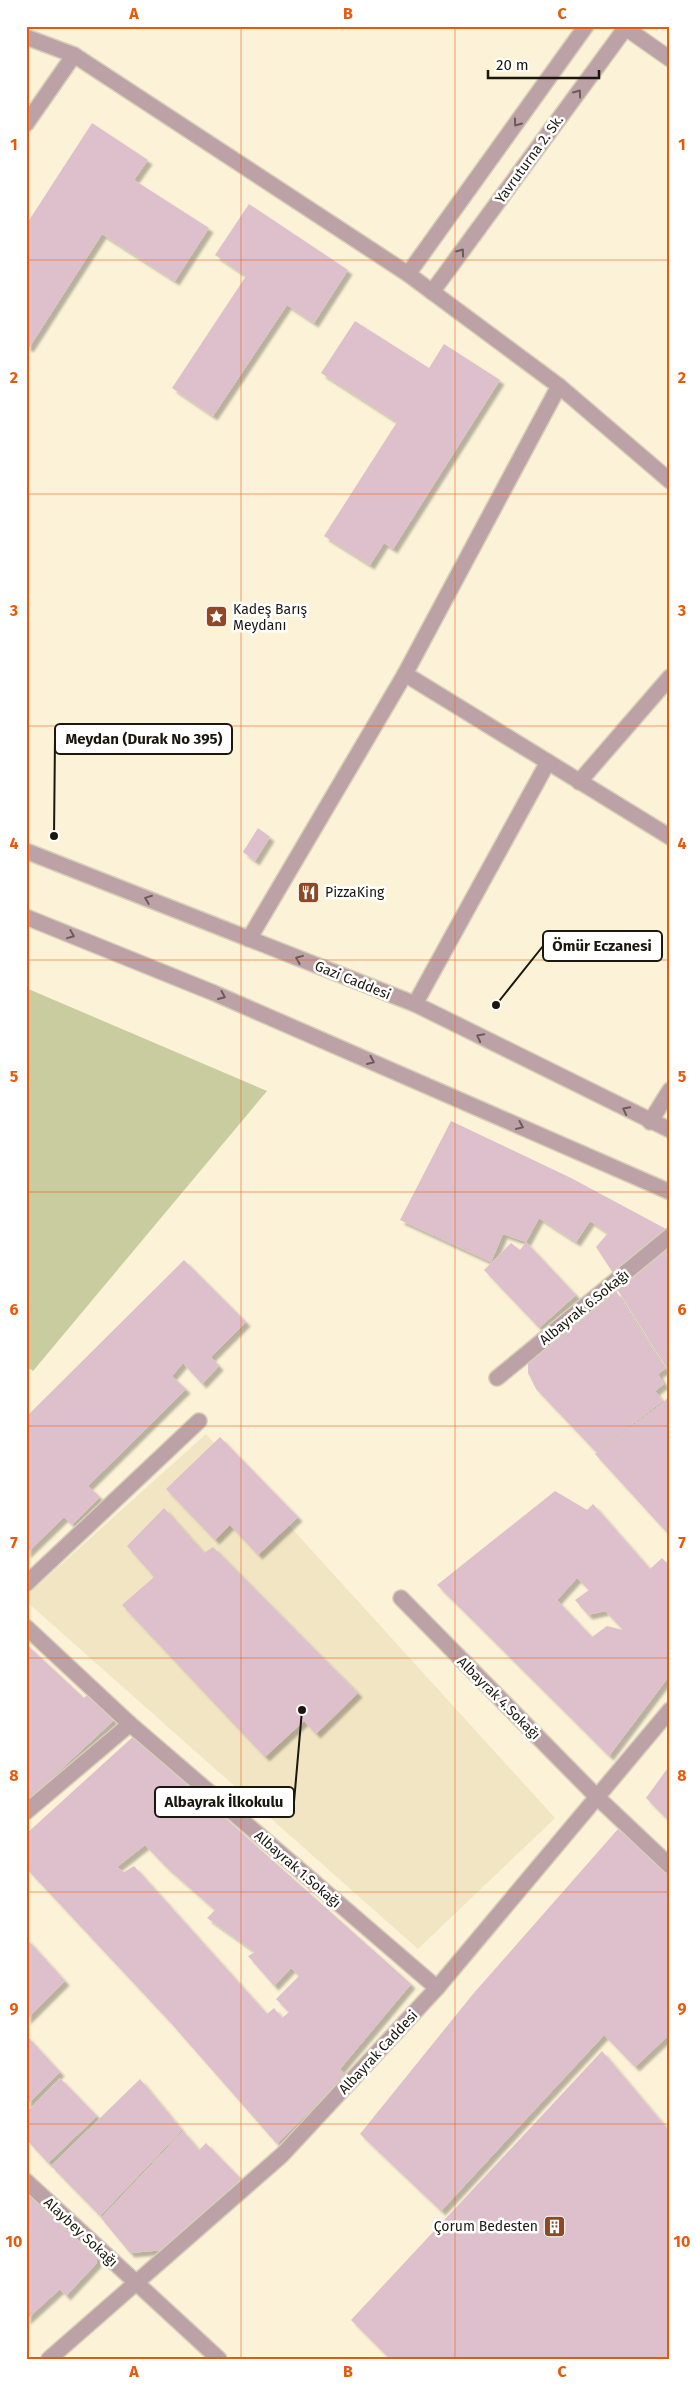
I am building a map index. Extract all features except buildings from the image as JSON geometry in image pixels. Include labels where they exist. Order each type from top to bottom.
[{"type":"street","points":[[408,274],[586,26]]},
{"type":"street","points":[[625,27],[670,59]]},
{"type":"street","name":"Yavruturna 2. Sk.","points":[[432,292],[625,27]]},
{"type":"street","points":[[26,36],[74,55],[408,274],[560,386],[670,481]]},
{"type":"street","points":[[26,124],[74,55]]},
{"type":"street","points":[[249,939],[405,674],[560,386]]},
{"type":"street","points":[[405,674],[670,837]]},
{"type":"street","points":[[579,782],[670,677]]},
{"type":"street","points":[[415,1004],[548,762]]},
{"type":"street","name":"Gazi Caddesi","points":[[26,851],[415,1004],[650,1122],[670,1130]]},
{"type":"street","points":[[26,917],[214,993],[670,1192]]},
{"type":"street","points":[[650,1122],[670,1090]]},
{"type":"street","name":"Albayrak 6.Sokağı","points":[[498,1378],[670,1236]]},
{"type":"street","points":[[26,1584],[199,1421]]},
{"type":"street","name":"Albayrak 4.Sokağı","points":[[401,1598],[598,1798],[670,1866]]},
{"type":"street","name":"Albayrak 1.Sokağı","points":[[26,1627],[130,1724],[437,1988]]},
{"type":"street","name":"Albayrak Caddesi","points":[[49,2359],[282,2155],[437,1988],[670,1710]]},
{"type":"street","points":[[26,1812],[130,1724]]},
{"type":"street","name":"Alaybey Sokağı","points":[[26,2181],[219,2359]]},
{"type":"shaded area","points":[[206,1434],[555,1818],[418,1949],[26,1601],[26,1596]]},
{"type":"green space","points":[[26,988],[267,1091],[33,1371],[26,1366]]},
{"type":"place","name":"Kadeş Barış Meydanı","points":[[217,617]]},
{"type":"place","name":"Meydan (Durak No 395)","points":[[54,836]]},
{"type":"place","name":"PizzaKing","points":[[309,892]]},
{"type":"place","name":"Ömür Eczanesi","points":[[496,1005]]},
{"type":"place","name":"Albayrak İlkokulu","points":[[302,1710]]},
{"type":"place","name":"Çorum Bedesten","points":[[554,2226]]}]
